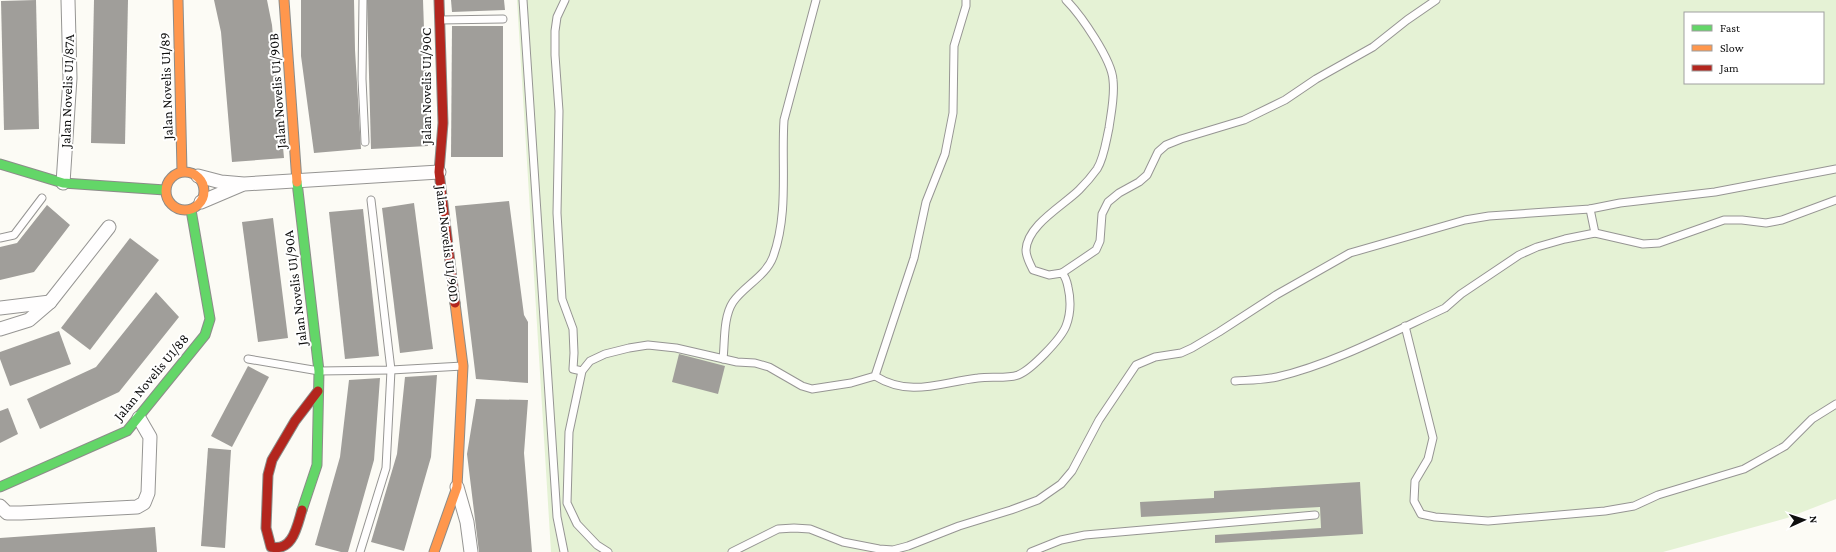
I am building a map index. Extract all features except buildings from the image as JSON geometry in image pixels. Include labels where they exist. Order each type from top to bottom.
[{"type":"street","name":"Jalan Novelis U1/87A","points":[[63,183],[70,78],[68,0]]},
{"type":"street","name":"Jalan Novelis U1/89","points":[[178,0],[182,171]]},
{"type":"street","name":"Jalan Novelis U1/90B","points":[[284,0],[297,181]]},
{"type":"street","name":"Jalan Novelis U1/90C","points":[[439,0],[443,123],[439,172]]},
{"type":"street","points":[[0,164],[63,183],[165,190]]},
{"type":"street","points":[[182,171],[191,172],[198,176],[203,184],[204,193],[196,206],[182,210],[173,206],[167,199],[165,190],[168,181],[174,174],[182,171]]},
{"type":"street","name":"Jalan Novelis U1/90D","points":[[198,176],[221,182],[244,184],[439,172],[463,366],[457,487],[434,552]]},
{"type":"street","name":"Jalan Novelis U1/90A","points":[[297,181],[319,371],[319,447],[318,464],[293,538],[288,546],[279,550],[271,547],[266,528],[268,475],[272,460],[295,421],[318,391]]},
{"type":"street","name":"Jalan Novelis U1/90D","points":[[196,206],[244,184]]},
{"type":"street","name":"Jalan Novelis U1/88","points":[[0,487],[127,431],[205,335],[210,319],[196,206]]},
{"type":"street","points":[[0,329],[29,320],[50,302],[109,228]]},
{"type":"street","points":[[0,308],[50,302]]},
{"type":"street","points":[[0,506],[7,513],[21,514],[137,507],[144,503],[148,493],[150,437],[139,418]]},
{"type":"street","name":"Jalan Novelis U1/90D","points":[[457,487],[467,522],[471,552]]},
{"type":"street","points":[[0,519],[21,514]]},
{"type":"lane","points":[[363,0],[362,79],[365,142]]},
{"type":"lane","points":[[523,0],[556,517],[564,552]]},
{"type":"lane","points":[[565,0],[558,17],[555,31],[554,55],[559,111],[557,143],[557,220],[562,299],[573,329],[574,353],[572,369],[582,371]]},
{"type":"lane","points":[[724,359],[726,328],[732,303],[770,264],[774,255],[780,228],[784,191],[784,120],[816,0]]},
{"type":"lane","points":[[875,376],[914,258],[926,202],[945,154],[953,113],[954,46],[966,6],[966,0]]},
{"type":"lane","points":[[1066,0],[1088,28],[1110,68],[1114,80],[1112,107],[1106,144],[1098,168],[1079,190],[1048,215],[1031,235],[1027,243],[1026,251],[1033,270],[1049,275],[1062,273],[1096,250],[1100,242],[1102,214],[1108,202],[1119,193],[1140,182],[1147,175],[1158,152],[1166,145],[1244,120],[1285,100],[1316,79],[1373,47],[1407,20],[1436,0]]},
{"type":"lane","points":[[440,20],[503,19]]},
{"type":"lane","points":[[732,552],[778,529],[794,528],[810,529],[843,542],[879,549],[893,550],[1038,500],[1061,484],[1072,471],[1099,420],[1136,365],[1144,360],[1181,353],[1192,348],[1276,295],[1350,253],[1465,220],[1489,216],[1590,210],[1620,203],[1715,192],[1836,169]]},
{"type":"lane","points":[[0,238],[14,235],[42,198]]},
{"type":"lane","points":[[360,552],[386,468],[391,370],[371,200]]},
{"type":"lane","points":[[1235,381],[1278,377],[1318,365],[1445,308],[1461,294],[1519,255],[1565,239],[1595,233],[1643,244],[1659,243],[1724,220],[1742,220],[1766,223],[1782,220],[1836,200]]},
{"type":"lane","points":[[1590,210],[1595,233]]},
{"type":"lane","points":[[608,552],[597,544],[577,524],[567,503],[569,432],[582,371],[590,361],[605,354],[629,348],[648,346],[676,348],[736,362],[755,363],[769,367],[802,386],[812,388],[851,383],[875,376],[892,384],[918,388],[974,378],[1018,375],[1040,359],[1066,327],[1070,312],[1070,297],[1065,276],[1062,273]]},
{"type":"lane","points":[[1406,326],[1433,438],[1428,459],[1415,481],[1414,501],[1421,514],[1435,517],[1488,521],[1605,511],[1634,506],[1658,495],[1744,469],[1785,446],[1812,419],[1836,404]]},
{"type":"lane","points":[[248,359],[319,371],[391,370],[463,366]]},
{"type":"lane","points":[[1031,552],[1061,540],[1085,535],[1315,515]]},
{"type":"green space","points":[[517,0],[1836,0],[1836,499],[1787,518],[1663,552],[551,552]]},
{"type":"traffic: fast","points":[[0,164],[63,183],[165,190]]},
{"type":"traffic: fast","points":[[297,182],[319,371],[317,465],[302,510]]},
{"type":"traffic: fast","points":[[0,487],[127,431],[205,335],[210,319],[191,210]]},
{"type":"traffic: slow","points":[[178,0],[182,171]]},
{"type":"traffic: slow","points":[[284,0],[297,182]]},
{"type":"traffic: slow","points":[[181,172],[189,172],[199,177],[203,184],[204,191],[203,198],[199,205],[189,210],[181,210],[171,205],[169,202],[166,195],[166,187],[171,177],[174,175],[181,172]]},
{"type":"traffic: slow","points":[[434,552],[457,487],[463,366],[455,303]]},
{"type":"traffic: jam","points":[[439,0],[443,123],[439,172],[455,303]]},
{"type":"traffic: jam","points":[[302,510],[296,530],[289,542],[278,548],[271,547],[266,528],[268,475],[272,460],[295,421],[318,391]]}]
